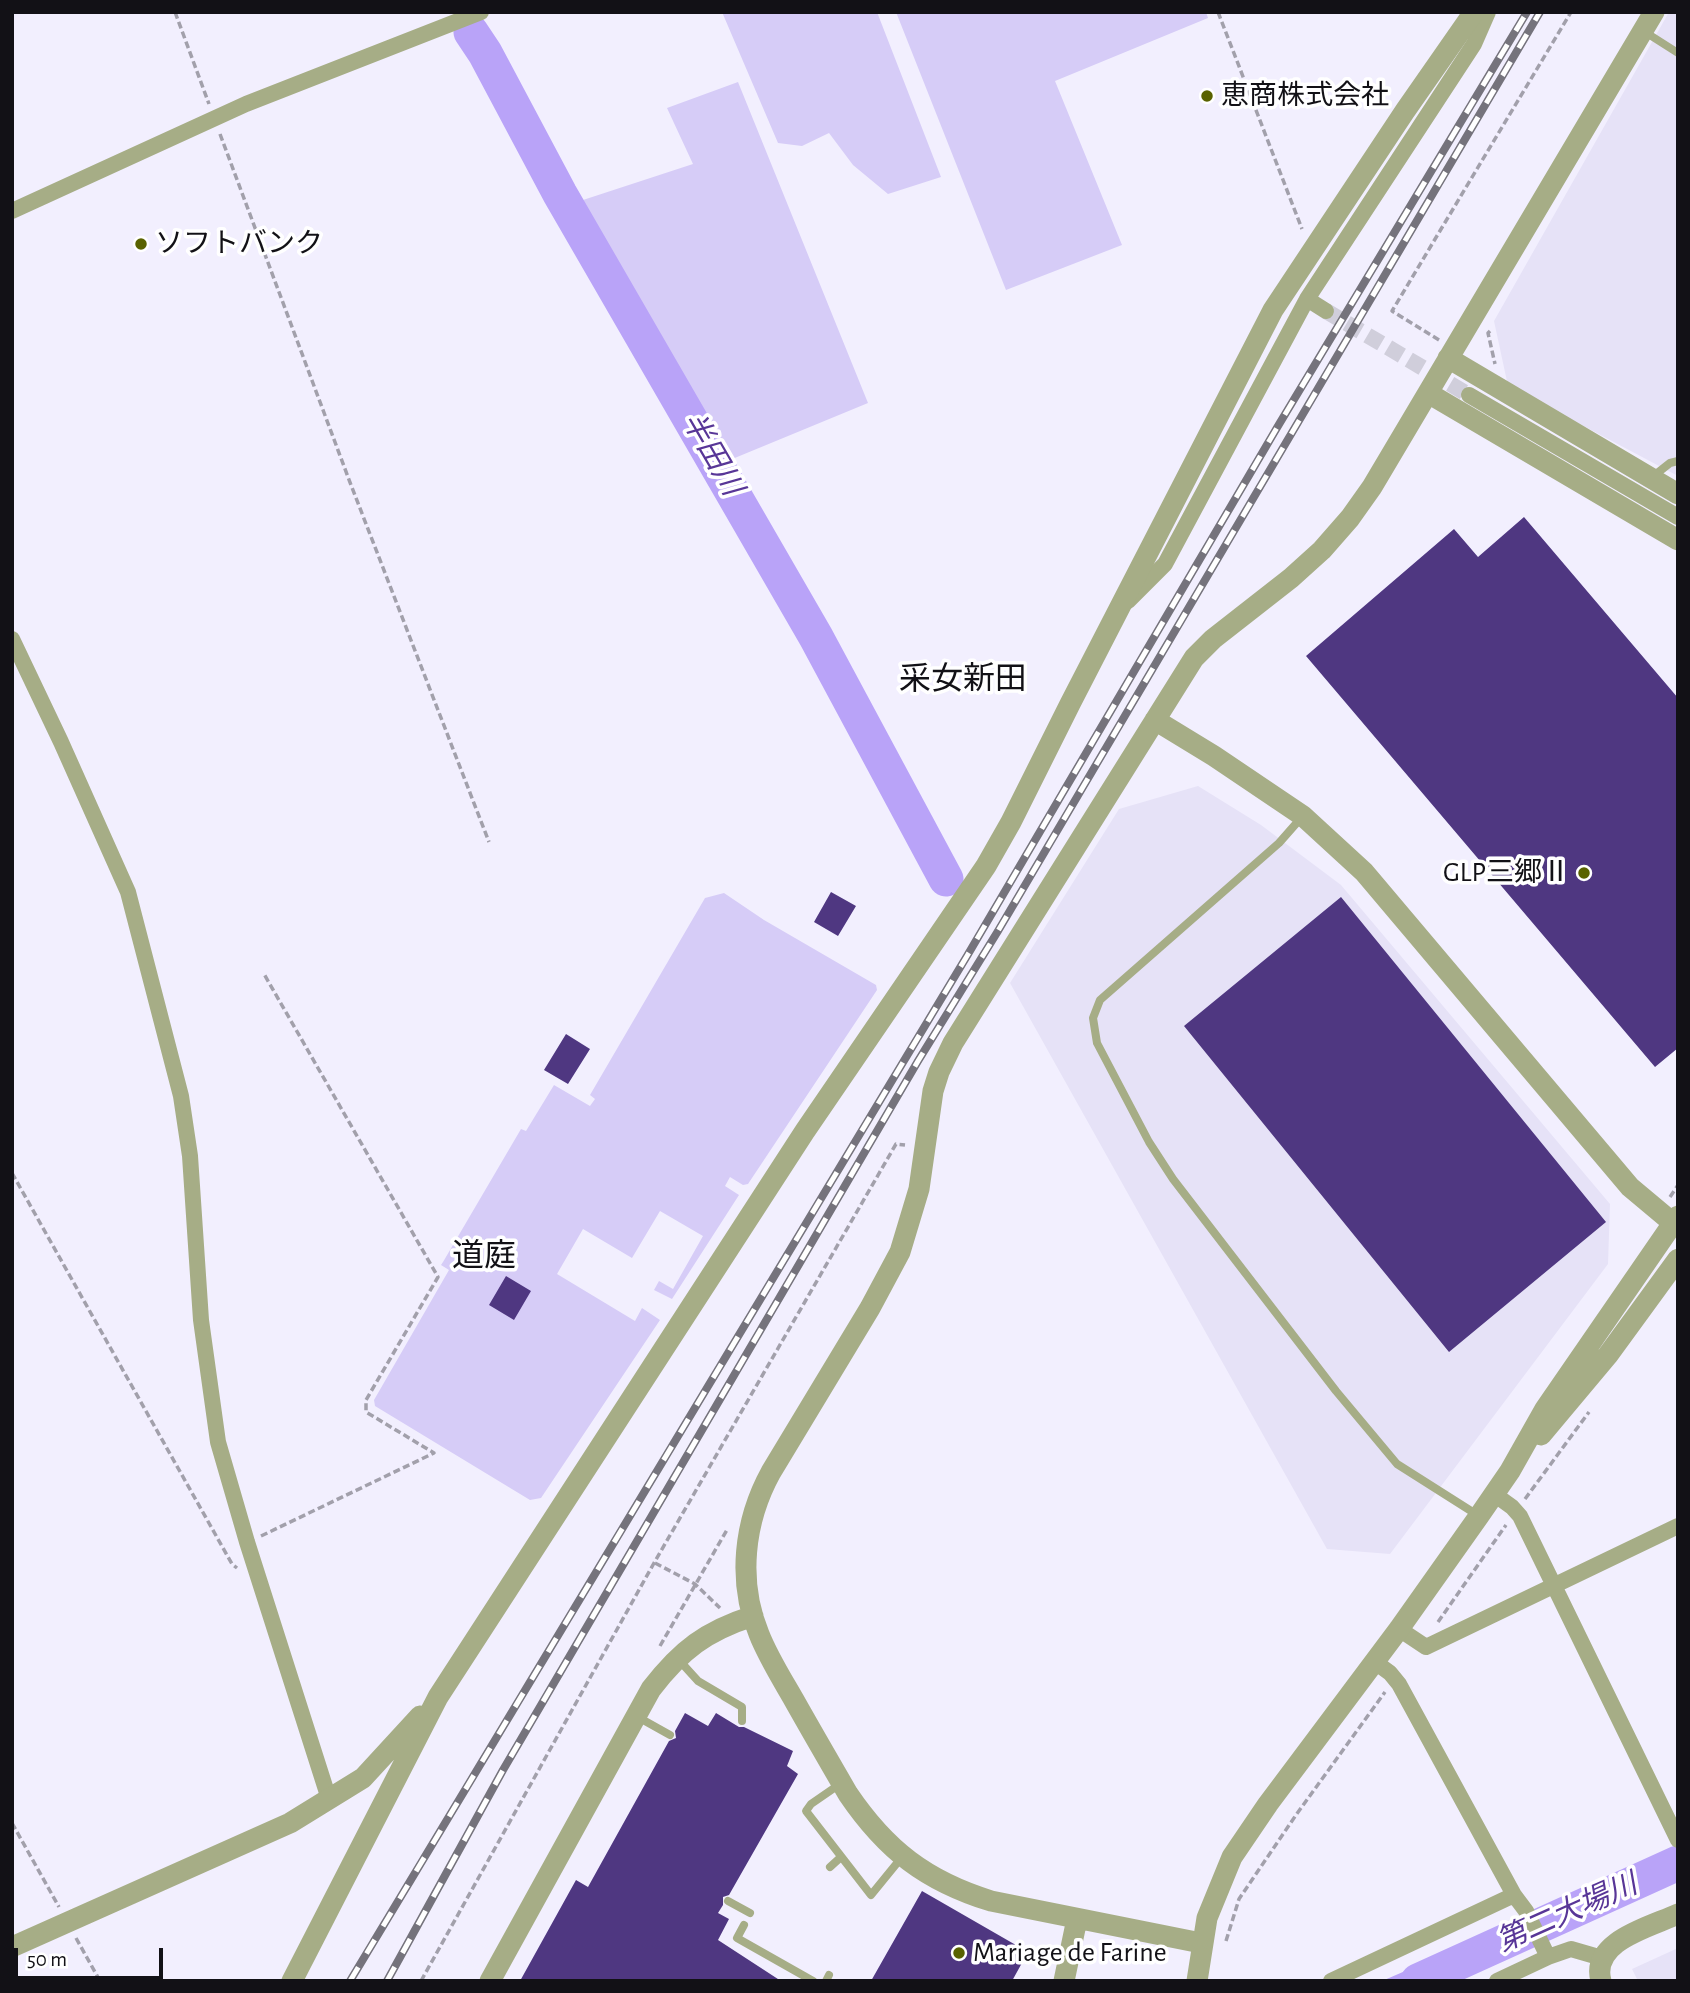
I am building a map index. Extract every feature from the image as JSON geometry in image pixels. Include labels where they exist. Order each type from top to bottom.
[{"type":"street","points":[[12,212],[246,103],[481,12]]},
{"type":"street","points":[[292,1981],[438,1697],[805,1130],[986,866],[1012,822],[1273,310],[1474,12]]},
{"type":"street","points":[[1119,610],[1165,564],[1307,299],[1474,44],[1488,12]]},
{"type":"street","points":[[1201,1943],[991,1901],[967,1894],[902,1857],[877,1833],[842,1783],[758,1633],[745,1564],[753,1513],[766,1481],[870,1308],[900,1252],[919,1189],[933,1091],[953,1043],[1183,674],[1213,639],[1322,550],[1350,518],[1372,486],[1654,12]]},
{"type":"street","points":[[1307,299],[1326,311]]},
{"type":"street","points":[[1451,353],[1678,494]]},
{"type":"street","points":[[1428,393],[1678,540]]},
{"type":"street","points":[[1469,395],[1678,517]]},
{"type":"street","points":[[12,639],[128,892],[181,1096],[190,1156],[201,1320],[212,1413],[247,1542],[329,1800]]},
{"type":"street","points":[[1155,720],[1303,816],[1364,872],[1630,1187],[1675,1220],[1545,1409],[1510,1471]]},
{"type":"street","points":[[1197,1981],[1206,1917],[1216,1892],[1233,1857],[1268,1804],[1399,1629],[1510,1471],[1608,1355],[1678,1259]]},
{"type":"street","points":[[1494,1494],[1520,1516],[1678,1840]]},
{"type":"street","points":[[1399,1629],[1426,1647],[1678,1526]]},
{"type":"street","points":[[490,1981],[651,1689],[688,1648],[709,1634],[753,1616]]},
{"type":"street","points":[[1375,1662],[1399,1684],[1514,1895],[1526,1911],[1548,1957]]},
{"type":"street","points":[[12,1947],[290,1823],[363,1778],[438,1697]]},
{"type":"street","points":[[1331,1981],[1514,1895]]},
{"type":"street","points":[[1601,1981],[1599,1972],[1602,1958],[1613,1943],[1678,1914]]},
{"type":"street","points":[[1064,1981],[1077,1919]]},
{"type":"street","points":[[1497,1981],[1548,1957],[1578,1950],[1602,1958]]},
{"type":"lane","points":[[1643,31],[1678,53]]},
{"type":"lane","points":[[1651,478],[1670,463],[1678,461]]},
{"type":"lane","points":[[1303,816],[1279,843],[1100,1000],[1093,1018],[1097,1043],[1149,1142],[1173,1179],[1336,1391],[1397,1464],[1479,1516]]},
{"type":"lane","points":[[677,1658],[698,1681],[742,1707],[742,1721]]},
{"type":"lane","points":[[636,1716],[670,1735]]},
{"type":"lane","points":[[842,1783],[811,1804],[806,1811],[871,1895],[902,1857]]},
{"type":"lane","points":[[830,1867],[841,1857]]},
{"type":"lane","points":[[728,1902],[750,1913]]},
{"type":"lane","points":[[744,1925],[737,1938],[813,1981]]},
{"type":"path","points":[[175,12],[351,485],[489,842]]},
{"type":"path","points":[[1218,12],[1302,229],[1320,239]]},
{"type":"path","points":[[1451,353],[1391,311],[1571,12]]},
{"type":"path","points":[[1495,321],[1488,333],[1496,368]]},
{"type":"path","points":[[247,1542],[434,1453],[366,1412],[366,1400],[438,1277],[264,974]]},
{"type":"path","points":[[421,1981],[896,1144],[910,1146]]},
{"type":"path","points":[[12,1173],[232,1564],[261,1586]]},
{"type":"path","points":[[654,1656],[729,1526]]},
{"type":"path","points":[[656,1564],[695,1584],[722,1609]]},
{"type":"path","points":[[12,1823],[61,1910]]},
{"type":"path","points":[[74,1934],[100,1981]]},
{"type":"shaded area","points":[[722,12],[877,12],[941,177],[888,194],[853,165],[829,133],[802,146],[778,143]]},
{"type":"shaded area","points":[[896,12],[1206,12],[1208,18],[1055,81],[1122,245],[1006,290]]},
{"type":"shaded area","points":[[1669,12],[1678,12],[1678,476],[1508,386],[1494,321]]},
{"type":"shaded area","points":[[738,82],[868,403],[725,462],[583,200],[693,164],[667,108]]},
{"type":"shaded area","points":[[1198,786],[1261,825],[1341,885],[1610,1204],[1608,1264],[1390,1554],[1327,1549],[1010,983],[1119,809]]},
{"type":"shaded area","points":[[724,893],[764,920],[876,985],[877,990],[748,1184],[743,1185],[730,1177],[725,1186],[739,1195],[672,1299],[654,1290],[659,1281],[673,1289],[703,1236],[660,1211],[632,1258],[583,1229],[557,1274],[635,1321],[642,1308],[660,1320],[541,1498],[530,1500],[375,1406],[374,1400],[449,1270],[441,1265],[521,1129],[526,1131],[554,1085],[590,1106],[595,1099],[590,1095],[705,898]]},
{"type":"shaded area","points":[[1678,1948],[1678,1981],[1638,1981],[1632,1969]]},
{"type":"shaded area","points":[[1447,1953],[1456,1972],[1440,1981],[1382,1981]]},
{"type":"building","name":"GLP三郷Ⅱ","points":[[1524,517],[1678,698],[1678,1048],[1655,1067],[1306,656],[1454,529],[1478,557]]},
{"type":"building","points":[[831,892],[856,906],[838,936],[814,922]]},
{"type":"building","points":[[1341,897],[1606,1222],[1449,1352],[1184,1026]]},
{"type":"building","points":[[566,1034],[590,1049],[568,1084],[544,1070]]},
{"type":"building","points":[[506,1276],[531,1291],[514,1320],[489,1305]]},
{"type":"building","points":[[685,1713],[708,1726],[716,1713],[739,1727],[793,1751],[787,1766],[798,1774],[729,1895],[723,1897],[723,1905],[718,1913],[729,1919],[718,1940],[781,1981],[520,1981],[576,1880],[588,1887],[669,1741],[676,1738],[675,1731]]},
{"type":"building","points":[[922,1891],[1028,1952],[1012,1981],[871,1981]]},
{"type":"waterway","name":"半田川","points":[[471,32],[485,53],[560,194],[816,637],[946,879]]},
{"type":"waterway","name":"第二大場川","points":[[1418,1981],[1678,1863]]},
{"type":"tunnel","points":[[1326,311],[1469,395]]},
{"type":"railway","points":[[350,1981],[967,956],[1278,426],[1527,12]]},
{"type":"railway","points":[[387,1981],[503,1770],[918,1061],[998,931],[1540,12]]},
{"type":"place","name":"恵商株式会社","points":[[1207,96]]},
{"type":"place","name":"ソフトバンク","points":[[141,244]]},
{"type":"place","name":"GLP三郷Ⅱ","points":[[1584,873]]},
{"type":"place","name":"Mariage de Farine","points":[[959,1953]]},
{"type":"district","name":"采女新田","points":[[963,679]]},
{"type":"district","name":"道庭","points":[[484,1256]]}]
